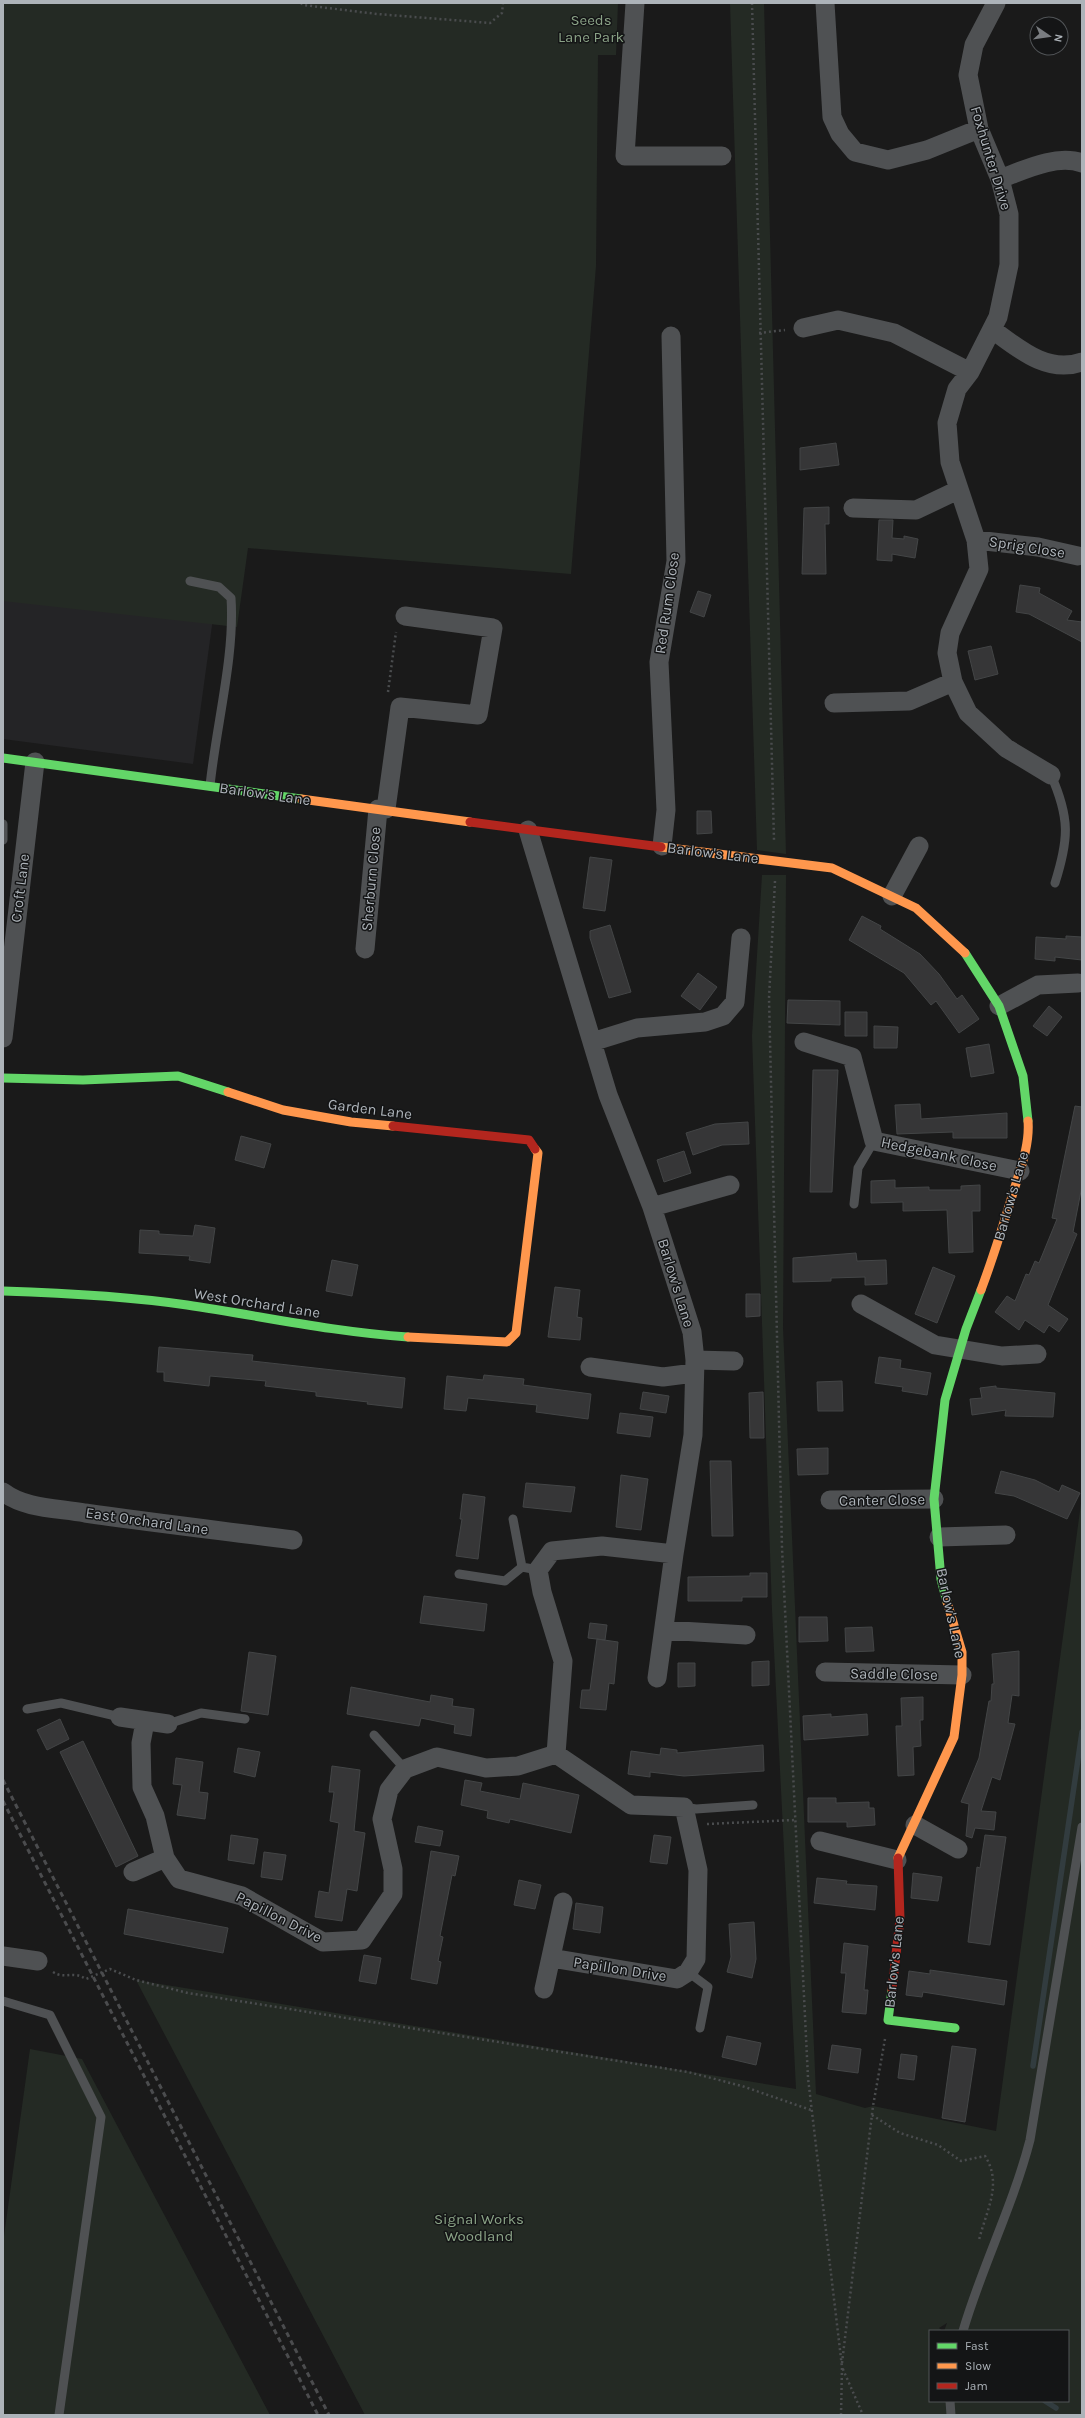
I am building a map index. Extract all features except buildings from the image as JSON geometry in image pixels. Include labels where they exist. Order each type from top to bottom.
[{"type":"street","points":[[635,3],[625,156],[722,156]]},
{"type":"street","points":[[825,3],[832,117],[840,134],[854,152],[888,160],[927,150],[979,129]]},
{"type":"street","name":"Foxhunter Drive","points":[[996,3],[974,45],[968,75],[979,129],[1000,179],[1009,214],[1009,265],[998,318],[970,372],[957,389],[947,423],[950,462],[958,490],[976,540],[979,569],[950,633],[947,653],[953,682],[968,713],[1006,748],[1051,776]]},
{"type":"street","points":[[1000,179],[1036,166],[1056,162],[1082,163]]},
{"type":"street","points":[[803,328],[838,320],[894,333],[970,372]]},
{"type":"street","points":[[993,330],[1027,355],[1048,362],[1071,366],[1082,362]]},
{"type":"street","name":"Red Rum Close","points":[[662,846],[666,810],[659,662],[676,562],[671,336]]},
{"type":"street","points":[[853,508],[916,510],[958,490]]},
{"type":"street","name":"Sprig Close","points":[[976,540],[1038,547],[1078,556]]},
{"type":"street","points":[[400,707],[478,714],[493,628],[405,616]]},
{"type":"street","points":[[834,703],[909,701],[953,682]]},
{"type":"street","name":"Sherburn Close","points":[[365,949],[382,809],[400,707]]},
{"type":"street","name":"Barlow's Lane","points":[[3,758],[528,830],[832,868],[916,908],[964,951],[999,1006],[1023,1076],[1029,1133],[1020,1171],[996,1250],[960,1349],[945,1400],[934,1499],[941,1579],[962,1652],[962,1675],[954,1737],[915,1825],[897,1860],[900,1919],[888,2020],[955,2028]]},
{"type":"street","name":"Croft Lane","points":[[3,1038],[35,762]]},
{"type":"street","name":"Barlow's Lane","points":[[528,830],[608,1095],[652,1207],[692,1332],[695,1367],[693,1435],[674,1554],[657,1678]]},
{"type":"street","points":[[892,896],[919,846]]},
{"type":"street","points":[[592,1042],[637,1028],[705,1022],[723,1016],[735,1002],[741,938]]},
{"type":"street","points":[[999,1006],[1038,985],[1078,983]]},
{"type":"street","name":"Hedgebank Close","points":[[804,1042],[852,1057],[874,1141],[1020,1171]]},
{"type":"street","name":"Garden Lane","points":[[3,1078],[83,1080],[178,1076],[290,1111],[350,1122],[529,1140],[538,1153],[516,1333],[507,1342]]},
{"type":"street","points":[[652,1207],[730,1185]]},
{"type":"street","name":"West Orchard Lane","points":[[3,1291],[89,1294],[186,1305],[361,1334],[507,1342]]},
{"type":"street","points":[[861,1304],[935,1345],[1002,1356],[1037,1354]]},
{"type":"street","points":[[590,1367],[663,1376],[695,1367],[734,1361]]},
{"type":"street","name":"East Orchard Lane","points":[[3,1492],[12,1499],[32,1504],[135,1520],[293,1540]]},
{"type":"street","name":"Canter Close","points":[[830,1500],[934,1499]]},
{"type":"street","points":[[938,1537],[1006,1535]]},
{"type":"street","points":[[556,1754],[563,1661],[542,1592],[530,1569],[552,1551],[602,1546],[674,1554]]},
{"type":"street","points":[[664,1630],[746,1635]]},
{"type":"street","name":"Saddle Close","points":[[825,1672],[962,1675]]},
{"type":"street","points":[[120,1718],[168,1724]]},
{"type":"street","name":"Papillon Drive","points":[[145,1722],[141,1743],[142,1786],[155,1816],[165,1858],[179,1879],[242,1896],[323,1942],[362,1940],[393,1894],[393,1869],[382,1819],[389,1790],[405,1769]]},
{"type":"street","points":[[405,1769],[437,1757],[486,1768],[518,1766],[556,1754]]},
{"type":"street","points":[[556,1754],[631,1805],[684,1807]]},
{"type":"street","name":"Papillon Drive","points":[[551,1958],[677,1979],[688,1972],[696,1958],[698,1870],[684,1807]]},
{"type":"street","points":[[915,1825],[958,1849]]},
{"type":"street","points":[[820,1841],[897,1860]]},
{"type":"street","points":[[133,1872],[165,1858]]},
{"type":"street","points":[[544,1989],[563,1902]]},
{"type":"street","points":[[3,1956],[38,1961]]},
{"type":"lane","points":[[190,581],[219,587],[231,598],[232,615],[228,651],[210,786]]},
{"type":"lane","points":[[1051,776],[1059,793],[1067,835],[1064,856],[1055,883]]},
{"type":"lane","points":[[3,824],[3,840]]},
{"type":"lane","points":[[854,1204],[858,1168],[874,1141]]},
{"type":"lane","points":[[459,1574],[505,1581],[530,1569],[514,1519]]},
{"type":"lane","points":[[27,1709],[61,1703],[120,1718]]},
{"type":"lane","points":[[168,1724],[201,1713],[245,1719]]},
{"type":"lane","points":[[374,1735],[405,1769]]},
{"type":"lane","points":[[684,1807],[696,1809],[753,1805]]},
{"type":"lane","points":[[963,2330],[977,2286],[1021,2176],[1030,2140],[1082,1827]]},
{"type":"lane","name":"Papillon Drive","points":[[688,1972],[708,1987],[700,2028]]},
{"type":"lane","points":[[3,2001],[50,2015],[101,2117],[59,2415]]},
{"type":"lane","points":[[950,2402],[950,2415]]},
{"type":"path","points":[[301,3],[303,5],[377,14],[490,23],[502,14],[503,3]]},
{"type":"path","points":[[752,3],[759,333],[775,885],[769,998],[782,1548],[811,2110],[842,2367],[863,2415]]},
{"type":"path","points":[[759,333],[803,328]]},
{"type":"path","points":[[400,707],[387,706],[399,614],[405,616]]},
{"type":"path","points":[[704,1824],[795,1820]]},
{"type":"path","points":[[38,1961],[58,1976],[78,1974],[86,1979],[110,1969],[136,1980],[188,1993],[688,2072],[742,2086],[811,2110]]},
{"type":"path","points":[[841,2415],[842,2367],[872,2115],[888,2020]]},
{"type":"path","points":[[872,2115],[900,2133],[938,2145],[960,2161],[985,2156]]},
{"type":"shaded area","points":[[3,584],[214,611],[193,764],[3,739]]},
{"type":"green space","name":"Seeds Lane Park","points":[[3,3],[618,3],[616,55],[598,55],[596,266],[571,574],[248,548],[237,627],[3,601]]},
{"type":"green space","points":[[730,3],[764,3],[786,854],[757,850]]},
{"type":"green space","name":"Signal Works Woodland","points":[[762,875],[786,875],[783,1328],[816,2094],[865,2108],[873,2106],[996,2131],[1082,1496],[1082,2415],[365,2415],[136,1980],[796,2089],[772,1610],[752,1036]]},
{"type":"green space","points":[[30,2049],[82,2059],[270,2415],[3,2415],[3,2243]]},
{"type":"waterway","points":[[1033,2066],[1082,1732]]},
{"type":"waterway","points":[[1047,2402],[1056,2408]]},
{"type":"railway","points":[[3,1780],[329,2415]]},
{"type":"railway","points":[[3,1801],[318,2415]]},
{"type":"traffic: fast","points":[[3,758],[301,799]]},
{"type":"traffic: fast","points":[[965,953],[999,1006],[1023,1076],[1028,1121]]},
{"type":"traffic: fast","points":[[3,1078],[83,1080],[178,1076],[228,1092]]},
{"type":"traffic: fast","points":[[947,1602],[941,1579],[934,1499],[945,1400],[966,1329],[981,1290]]},
{"type":"traffic: fast","points":[[3,1291],[95,1295],[141,1299],[215,1309],[325,1328],[408,1337]]},
{"type":"traffic: fast","points":[[892,1990],[888,2020],[955,2028]]},
{"type":"traffic: slow","points":[[301,799],[470,822]]},
{"type":"traffic: slow","points":[[661,847],[832,868],[916,908],[965,953]]},
{"type":"traffic: slow","points":[[228,1092],[283,1110],[351,1122],[393,1126]]},
{"type":"traffic: slow","points":[[981,1290],[998,1242],[1024,1157],[1028,1121]]},
{"type":"traffic: slow","points":[[408,1337],[507,1342],[516,1333],[538,1153],[535,1149]]},
{"type":"traffic: slow","points":[[898,1858],[954,1737],[962,1675],[962,1652],[947,1602]]},
{"type":"traffic: jam","points":[[470,822],[661,847]]},
{"type":"traffic: jam","points":[[393,1126],[529,1140],[535,1149]]},
{"type":"traffic: jam","points":[[892,1990],[900,1919],[898,1858]]}]
